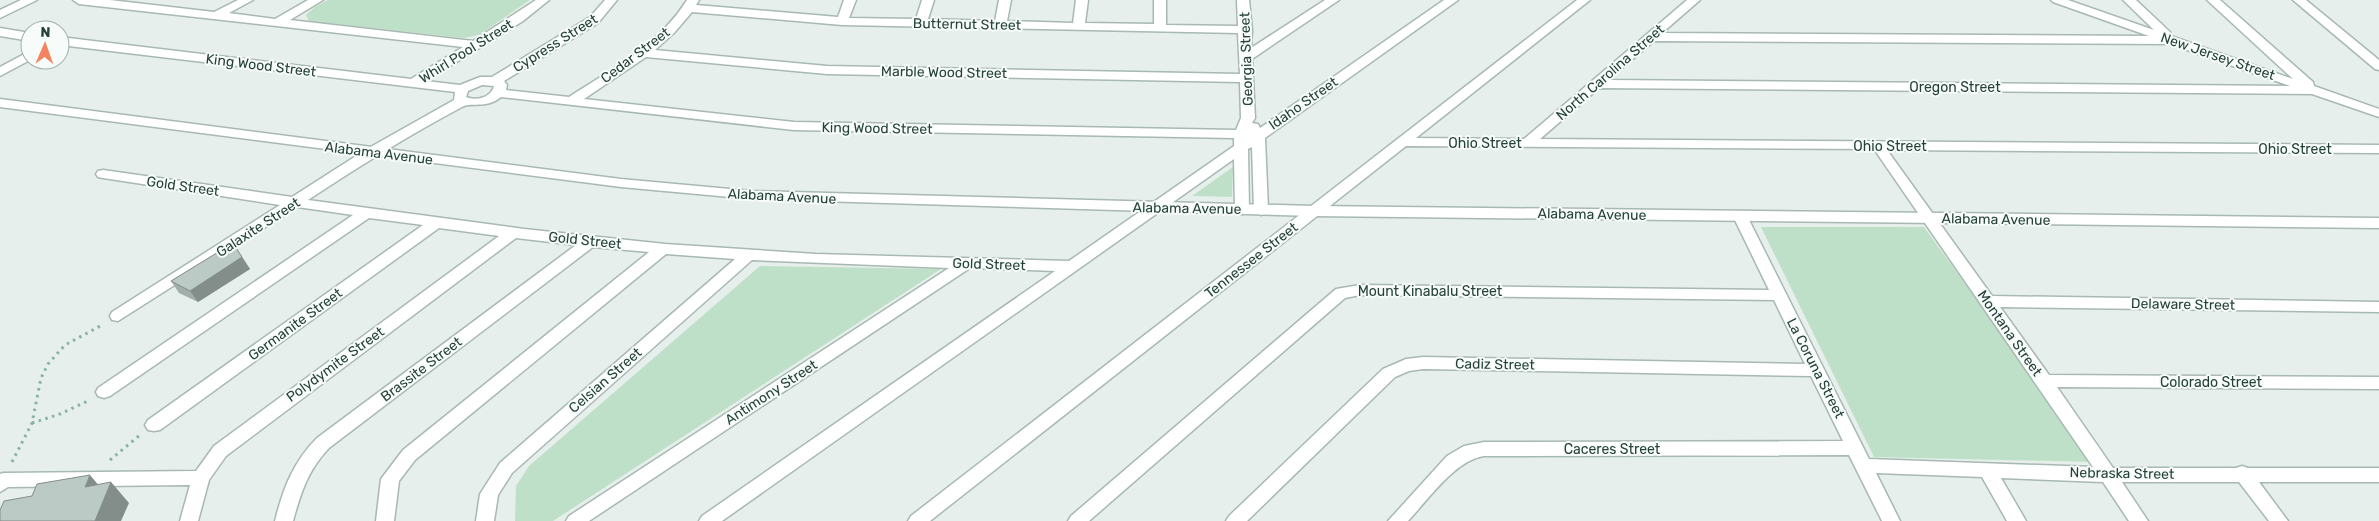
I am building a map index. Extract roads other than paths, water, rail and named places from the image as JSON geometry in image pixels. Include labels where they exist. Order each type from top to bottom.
[{"type":"street","points":[[0,14],[31,0]]},
{"type":"street","points":[[79,0],[101,1],[161,10],[475,46]]},
{"type":"street","points":[[161,10],[180,0]]},
{"type":"street","points":[[215,16],[247,0]]},
{"type":"street","points":[[276,23],[317,0]]},
{"type":"street","name":"Whirl Pool Street","points":[[414,83],[475,46],[543,0]]},
{"type":"street","name":"Cypress Street","points":[[496,87],[594,20],[611,0]]},
{"type":"street","points":[[765,14],[772,0]]},
{"type":"street","points":[[842,21],[850,0]]},
{"type":"street","points":[[921,24],[928,0]]},
{"type":"street","points":[[1000,25],[1005,0]]},
{"type":"street","points":[[1079,26],[1082,0]]},
{"type":"street","points":[[1160,0],[1160,28]]},
{"type":"street","name":"Georgia Street","points":[[1242,209],[1241,140],[1248,118],[1244,0]]},
{"type":"street","name":"Idaho Street","points":[[1258,134],[1452,0]]},
{"type":"street","name":"Tennessee Street","points":[[917,521],[1584,0]]},
{"type":"street","name":"North Carolina Street","points":[[1527,143],[1694,0]]},
{"type":"street","name":"New Jersey Street","points":[[2057,0],[2379,113]]},
{"type":"street","points":[[2128,0],[2170,40]]},
{"type":"street","points":[[2212,0],[2315,90]]},
{"type":"street","points":[[2299,0],[2379,66]]},
{"type":"street","points":[[1246,57],[1329,1]]},
{"type":"street","name":"Butternut Street","points":[[691,4],[765,14],[842,21],[1246,30]]},
{"type":"street","name":"Cedar Street","points":[[570,102],[661,38],[691,4]]},
{"type":"street","points":[[0,32],[20,35]]},
{"type":"street","points":[[1650,37],[2170,40]]},
{"type":"street","name":"King Wood Street","points":[[70,42],[414,83],[462,95]]},
{"type":"street","name":"Marble Wood Street","points":[[642,53],[827,70],[1246,78]]},
{"type":"street","points":[[0,72],[20,61]]},
{"type":"street","points":[[372,152],[462,95],[480,81],[496,87],[480,102],[462,95]]},
{"type":"street","name":"Oregon Street","points":[[1595,84],[2315,90]]},
{"type":"street","name":"King Wood Street","points":[[496,87],[570,102],[786,126],[1241,140],[1258,134]]},
{"type":"street","name":"Alabama Avenue","points":[[0,103],[621,183],[752,195],[1314,211],[2379,223]]},
{"type":"street","name":"Georgia Street","points":[[1248,118],[1258,134],[1261,210]]},
{"type":"street","points":[[708,521],[1155,207],[1241,140]]},
{"type":"street","name":"Ohio Street","points":[[1402,142],[2379,149]]},
{"type":"street","name":"Montana Street","points":[[1878,146],[2044,380],[2139,521]]},
{"type":"street","name":"Galaxite Street","points":[[118,316],[372,152]]},
{"type":"street","name":"Gold Street","points":[[103,174],[437,222],[663,249],[748,256],[1070,266]]},
{"type":"street","points":[[104,392],[368,212]]},
{"type":"street","name":"La Coruna Street","points":[[1740,216],[1856,448],[1890,521]]},
{"type":"street","name":"Germanite Street","points":[[154,425],[437,222]]},
{"type":"street","name":"Polydymite Street","points":[[189,521],[201,478],[220,450],[514,232]]},
{"type":"street","name":"Brassite Street","points":[[284,521],[294,481],[301,468],[323,443],[591,241]]},
{"type":"street","points":[[385,521],[390,479],[409,455],[663,249]]},
{"type":"street","name":"Celsian Street","points":[[485,521],[489,494],[512,463],[748,256]]},
{"type":"street","name":"Antimony Street","points":[[575,521],[967,263]]},
{"type":"street","name":"Mount Kinabalu Street","points":[[1077,521],[1341,293],[1360,290],[1778,295]]},
{"type":"street","name":"Delaware Street","points":[[1987,301],[2379,307]]},
{"type":"street","name":"Cadiz Street","points":[[1235,521],[1389,372],[1406,365],[1423,363],[1817,370]]},
{"type":"street","name":"Colorado Street","points":[[2044,380],[2379,383]]},
{"type":"street","name":"Caceres Street","points":[[1397,521],[1453,461],[1470,452],[1494,449],[1856,448]]},
{"type":"street","name":"Nebraska Street","points":[[1864,466],[2108,475],[2242,473],[2377,477]]},
{"type":"street","points":[[1986,469],[2017,521]]},
{"type":"street","points":[[2242,473],[2279,521]]},
{"type":"street","points":[[2,483],[90,479],[201,478]]}]
